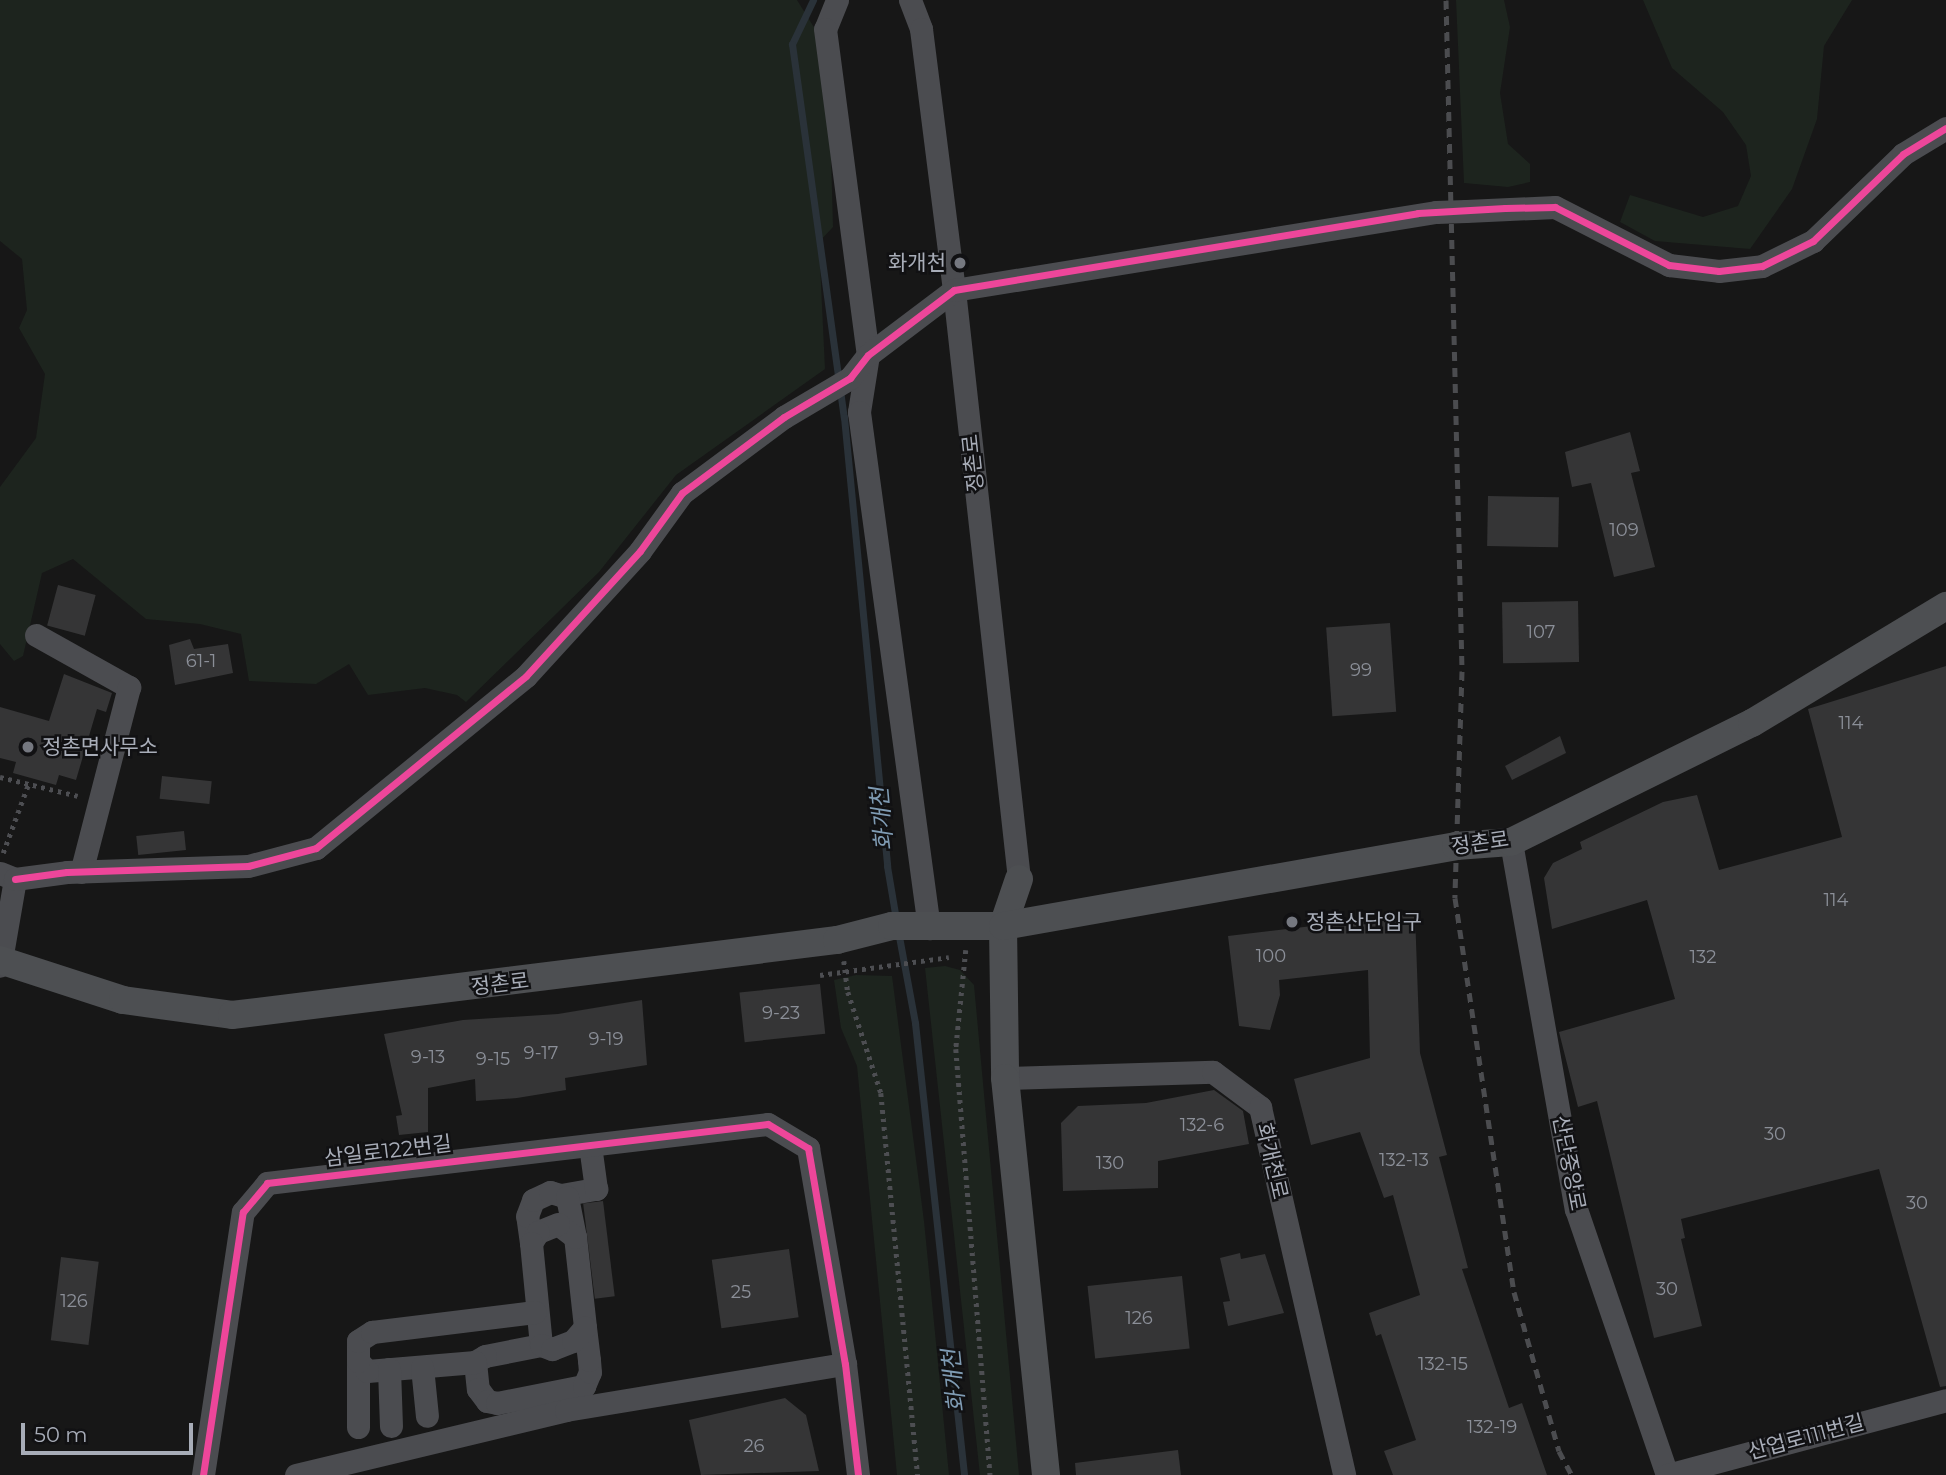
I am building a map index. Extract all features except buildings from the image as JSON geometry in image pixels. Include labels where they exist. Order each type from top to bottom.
[{"type":"main road","name":"정촌로","points":[[0,960],[123,1000],[232,1015],[837,940],[912,926],[1003,926],[1456,846],[1511,842],[1752,723],[1946,606]]},
{"type":"main road","name":"정촌로","points":[[1003,926],[1018,878]]},
{"type":"main road","points":[[1003,926],[1005,1078],[1046,1475]]},
{"type":"street","points":[[837,0],[825,29],[868,355],[859,412],[912,926]]},
{"type":"street","name":"정촌로","points":[[910,0],[920,29],[954,289],[1018,878]]},
{"type":"street","points":[[0,966],[8,876],[248,866],[316,848],[450,744],[526,676],[640,551],[682,493],[784,417],[850,378],[868,355],[954,289],[1436,212],[1555,207],[1669,265],[1719,271],[1762,266],[1814,240],[1903,154],[1946,128]]},
{"type":"street","points":[[36,635],[129,687],[81,872]]},
{"type":"street","name":"산단중앙로","points":[[1511,842],[1576,1209],[1667,1475]]},
{"type":"street","name":"화개천로","points":[[1005,1078],[1213,1072],[1260,1107],[1344,1475]]},
{"type":"street","name":"삼일로122번길","points":[[203,1475],[243,1212],[267,1183],[768,1125],[808,1148],[845,1364]]},
{"type":"street","points":[[541,1345],[535,1312],[527,1216],[533,1200],[551,1192],[561,1195],[596,1189],[590,1145]]},
{"type":"street","points":[[475,1362],[478,1389],[487,1401],[497,1404],[583,1386],[590,1372],[572,1207],[561,1195]]},
{"type":"street","points":[[531,1243],[538,1232],[558,1224],[575,1237]]},
{"type":"street","points":[[397,1411],[358,1361],[358,1341],[372,1332],[535,1312]]},
{"type":"street","points":[[358,1361],[367,1371],[475,1362],[485,1356],[541,1345],[552,1349],[565,1345],[585,1327]]},
{"type":"street","points":[[565,1345],[589,1360]]},
{"type":"street","points":[[296,1475],[566,1410],[845,1364],[858,1475]]},
{"type":"street","points":[[397,1411],[422,1367]]},
{"type":"street","points":[[389,1369],[397,1411]]},
{"type":"street","name":"산업로111번길","points":[[1667,1475],[1946,1400]]},
{"type":"path","points":[[0,777],[76,799],[83,780],[103,786]]},
{"type":"path","points":[[0,861],[28,785]]},
{"type":"path","points":[[965,927],[967,965],[956,1049],[990,1475]]},
{"type":"path","points":[[837,940],[847,971],[848,992],[881,1093],[918,1475]]},
{"type":"path","points":[[820,975],[860,967],[949,957]]},
{"type":"shaded area","points":[[0,0],[797,0],[820,37],[829,84],[833,227],[819,242],[825,369],[676,475],[599,572],[466,702],[457,695],[425,688],[368,695],[349,664],[316,684],[249,681],[241,634],[200,624],[146,619],[73,559],[42,573],[23,656],[14,661],[0,644],[0,487],[36,438],[45,374],[19,328],[27,310],[22,259],[0,241]]},
{"type":"shaded area","points":[[1456,0],[1504,0],[1510,27],[1500,93],[1508,144],[1530,164],[1530,182],[1508,187],[1464,183]]},
{"type":"shaded area","points":[[1643,0],[1852,0],[1824,46],[1817,119],[1792,189],[1750,249],[1655,241],[1620,222],[1630,195],[1703,217],[1738,206],[1751,176],[1746,145],[1723,112],[1672,68]]},
{"type":"shaded area","points":[[945,966],[960,970],[974,985],[1019,1475],[980,1475],[925,968]]},
{"type":"shaded area","points":[[856,975],[892,976],[924,1221],[949,1475],[897,1475],[857,1066],[841,1028],[834,980]]},
{"type":"waterway","name":"화개천","points":[[813,0],[792,44],[844,417],[887,866],[896,919]]},
{"type":"waterway","name":"화개천","points":[[898,931],[915,1023],[964,1475]]},
{"type":"railway","points":[[1446,0],[1462,671],[1455,898],[1514,1292],[1559,1451],[1572,1475]]},
{"type":"cycle path","points":[[15,879],[67,872],[248,866],[316,848],[526,676],[640,551],[682,493],[784,417],[850,378],[868,355],[954,290],[1418,213],[1505,208],[1555,207],[1669,265],[1719,271],[1762,266],[1813,241],[1903,154],[1946,128]]},
{"type":"cycle path","points":[[203,1475],[243,1212],[267,1183],[768,1124],[808,1148],[845,1364],[858,1475]]},
{"type":"place","name":"화개천","points":[[960,263]]},
{"type":"place","name":"정촌면사무소","points":[[28,747]]},
{"type":"place","name":"정촌산단입구","points":[[1292,922]]}]
